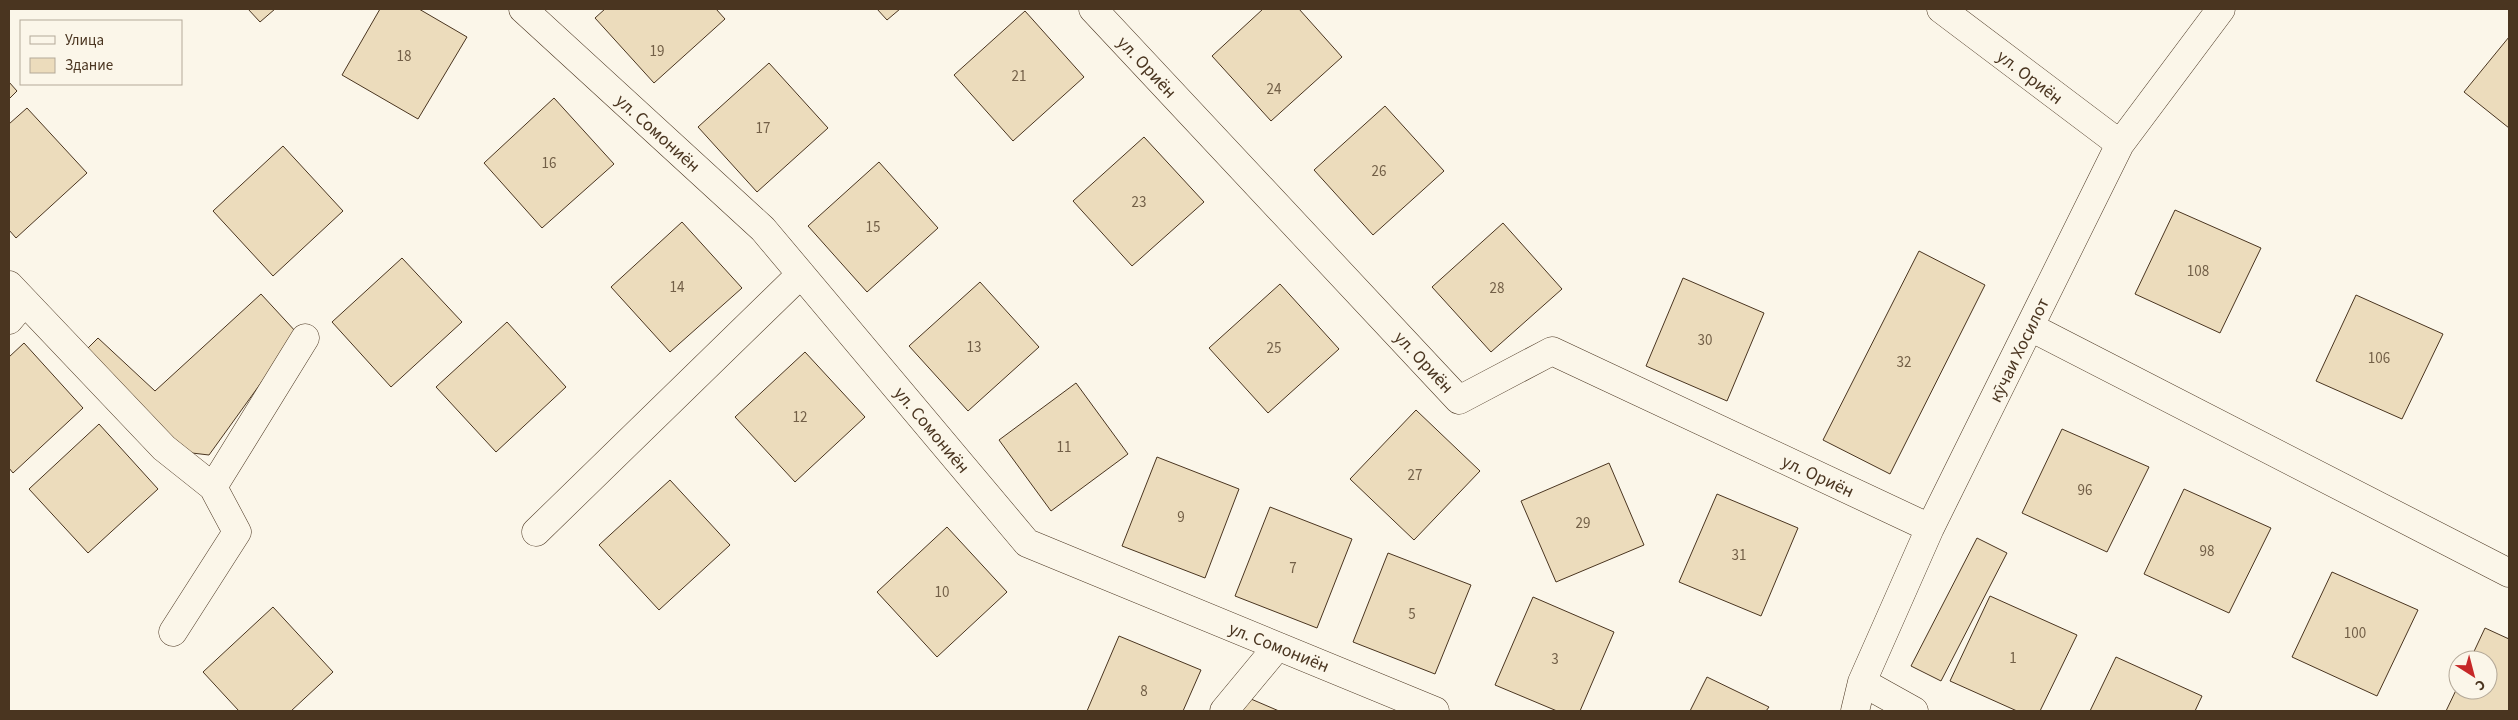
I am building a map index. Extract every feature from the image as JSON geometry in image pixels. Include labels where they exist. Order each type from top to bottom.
[{"type":"street","name":"ул. Сомониён","points":[[523,9],[763,229],[1027,543],[1435,711]]},
{"type":"street","name":"ул. Ориён","points":[[1093,9],[1459,400],[1552,351],[1930,528]]},
{"type":"street","name":"ул. Ориён","points":[[1941,9],[2120,144]]},
{"type":"street","name":"кӯчаи Хосилот","points":[[1855,711],[1862,682],[1930,528],[2120,144],[2221,9]]},
{"type":"street","points":[[536,532],[802,274]]},
{"type":"street","points":[[14,302],[164,448],[214,487],[237,532],[173,632]]},
{"type":"street","points":[[2030,326],[2509,573]]},
{"type":"street","points":[[214,487],[305,338]]},
{"type":"street","points":[[1224,711],[1277,646]]},
{"type":"street","points":[[1862,682],[1914,711]]},
{"type":"building","points":[[248,9],[275,9],[260,22]]},
{"type":"building","points":[[380,9],[419,9],[467,37],[418,119],[342,75]]},
{"type":"building","points":[[605,9],[716,9],[725,19],[654,83],[595,18]]},
{"type":"building","points":[[877,9],[900,9],[887,20]]},
{"type":"building","points":[[1263,9],[1299,9],[1342,57],[1271,121],[1212,56]]},
{"type":"building","points":[[1025,11],[1084,77],[1013,141],[954,75]]},
{"type":"building","points":[[2509,37],[2509,128],[2464,92]]},
{"type":"building","points":[[769,63],[828,128],[757,192],[698,127]]},
{"type":"building","points":[[9,82],[17,91],[9,99]]},
{"type":"building","points":[[554,98],[614,164],[542,228],[484,163]]},
{"type":"building","points":[[1385,106],[1444,171],[1373,235],[1314,170]]},
{"type":"building","points":[[27,108],[87,173],[16,238],[9,230],[9,124]]},
{"type":"building","points":[[1144,137],[1204,202],[1132,266],[1073,201]]},
{"type":"building","points":[[283,146],[343,211],[273,276],[213,211]]},
{"type":"building","points":[[879,162],[938,228],[867,292],[808,226]]},
{"type":"building","points":[[2175,210],[2261,248],[2220,333],[2135,294]]},
{"type":"building","points":[[682,222],[742,288],[670,352],[611,287]]},
{"type":"building","points":[[1503,223],[1562,289],[1491,352],[1432,287]]},
{"type":"building","points":[[1919,251],[1985,285],[1890,474],[1823,440]]},
{"type":"building","points":[[402,258],[462,322],[391,387],[332,322]]},
{"type":"building","points":[[1683,278],[1764,313],[1727,401],[1646,366]]},
{"type":"building","points":[[980,282],[1039,347],[968,411],[909,346]]},
{"type":"building","points":[[1280,284],[1339,349],[1268,413],[1209,348]]},
{"type":"building","points":[[261,294],[297,333],[209,455],[175,451],[81,355],[98,338],[155,391]]},
{"type":"building","points":[[2356,295],[2443,334],[2402,419],[2316,381]]},
{"type":"building","points":[[507,322],[566,387],[496,452],[436,387]]},
{"type":"building","points":[[24,343],[83,408],[13,473],[9,468],[9,357]]},
{"type":"building","points":[[805,352],[865,417],[795,482],[735,417]]},
{"type":"building","points":[[1076,383],[1128,454],[1051,511],[999,440]]},
{"type":"building","points":[[1416,410],[1480,471],[1414,540],[1350,479]]},
{"type":"building","points":[[99,424],[158,489],[88,553],[29,489]]},
{"type":"building","points":[[2062,429],[2149,467],[2107,552],[2022,513]]},
{"type":"building","points":[[1157,457],[1239,489],[1205,578],[1122,546]]},
{"type":"building","points":[[1609,463],[1644,545],[1556,582],[1521,501]]},
{"type":"building","points":[[670,480],[730,545],[659,610],[599,545]]},
{"type":"building","points":[[2184,489],[2271,528],[2229,613],[2144,574]]},
{"type":"building","points":[[1717,494],[1798,528],[1761,616],[1679,582]]},
{"type":"building","points":[[1270,507],[1352,539],[1317,628],[1235,596]]},
{"type":"building","points":[[947,527],[1007,592],[937,657],[877,592]]},
{"type":"building","points":[[1977,538],[2007,553],[1941,681],[1911,666]]},
{"type":"building","points":[[1388,553],[1471,585],[1435,674],[1353,642]]},
{"type":"building","points":[[2332,572],[2418,610],[2377,696],[2292,657]]},
{"type":"building","points":[[1990,596],[2077,635],[2040,711],[2017,711],[1950,681]]},
{"type":"building","points":[[1533,597],[1614,632],[1580,711],[1557,711],[1495,685]]},
{"type":"building","points":[[273,607],[333,672],[291,711],[239,711],[203,672]]},
{"type":"building","points":[[2485,628],[2509,639],[2509,711],[2446,711],[2451,700],[2498,700],[2498,650],[2475,650]]},
{"type":"building","points":[[1119,636],[1201,670],[1183,711],[1087,711]]},
{"type":"building","points":[[2116,657],[2202,696],[2195,711],[2090,711]]},
{"type":"building","points":[[1707,677],[1769,707],[1766,711],[1690,711]]},
{"type":"building","points":[[1244,696],[1279,711],[1237,711]]}]
